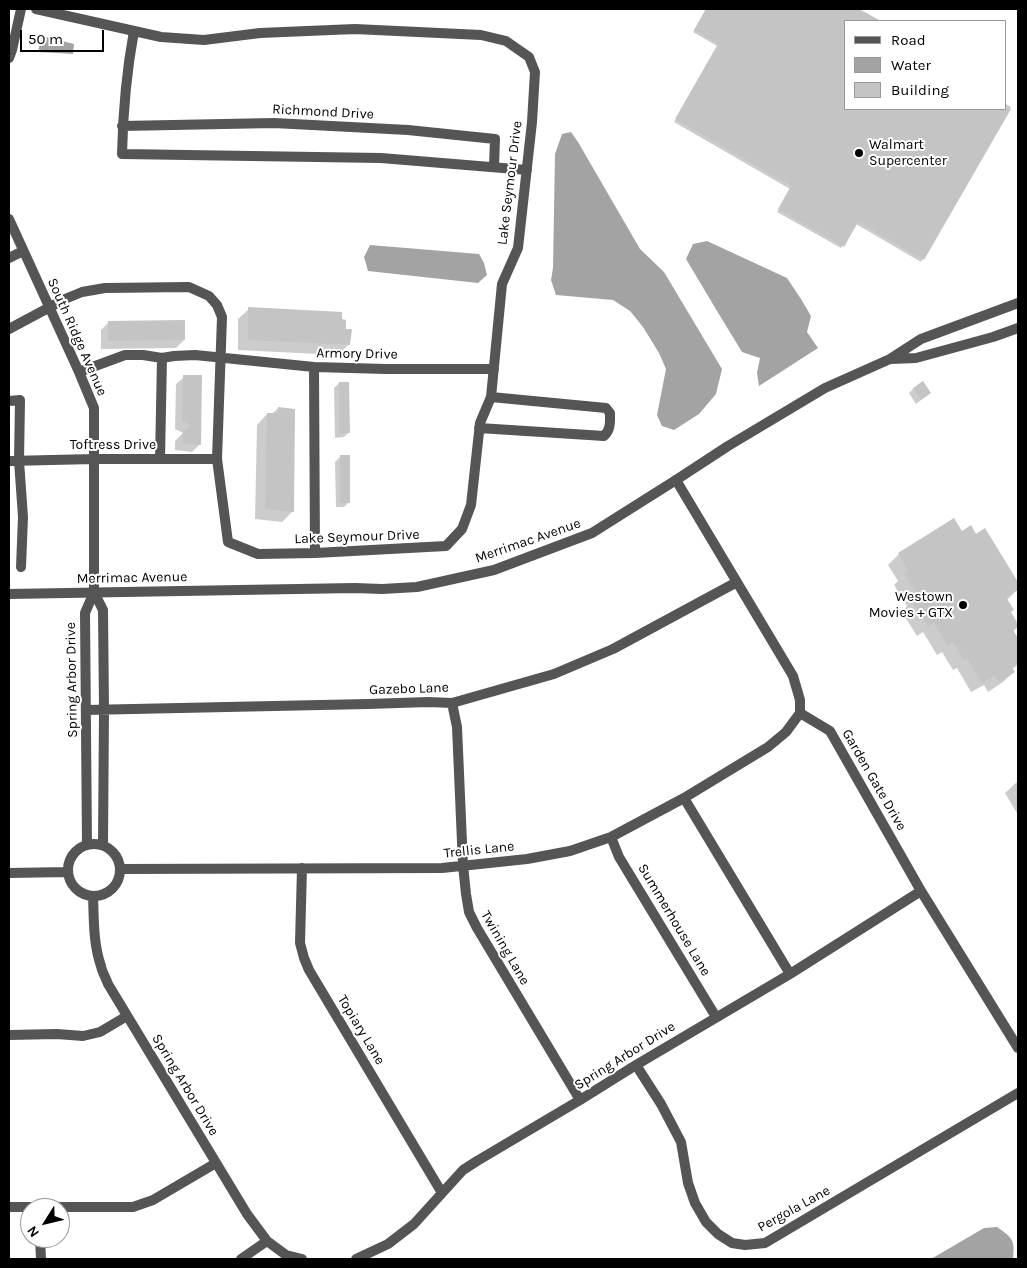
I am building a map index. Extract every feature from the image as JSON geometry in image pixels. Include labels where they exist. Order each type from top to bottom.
[{"type":"street","points":[[9,58],[21,9]]},
{"type":"street","name":"Lake Seymour Drive","points":[[9,328],[65,299],[82,292],[105,288],[189,287],[209,296],[217,305],[222,317],[217,459],[228,542],[258,554],[446,546],[462,529],[470,505],[480,423],[492,397],[502,284],[518,248],[532,122],[535,72],[529,57],[506,41],[481,35],[355,29],[260,33],[204,40],[161,38],[36,9]]},
{"type":"street","points":[[134,31],[128,63],[123,110],[122,154],[381,158],[527,170]]},
{"type":"street","name":"Richmond Drive","points":[[122,126],[274,123],[408,130],[494,139],[494,167]]},
{"type":"street","name":"South Ridge Avenue","points":[[9,219],[80,372],[94,408],[94,592]]},
{"type":"street","points":[[9,258],[24,251]]},
{"type":"street","name":"Merrimac Avenue","points":[[9,594],[382,589],[417,587],[494,570],[592,533],[728,446],[825,388],[890,359],[921,340],[1018,304]]},
{"type":"street","name":"Merrimac Avenue","points":[[890,359],[916,358],[993,337],[1018,328]]},
{"type":"street","name":"Armory Drive","points":[[80,372],[125,355],[162,358],[195,356],[314,367],[494,369]]},
{"type":"street","points":[[160,459],[162,358]]},
{"type":"street","points":[[314,367],[315,553]]},
{"type":"street","points":[[480,428],[604,436],[608,433],[610,413],[606,408],[492,397]]},
{"type":"street","points":[[9,401],[20,400],[14,461],[23,517],[21,567]]},
{"type":"street","name":"Toftress Drive","points":[[14,461],[94,458],[217,459]]},
{"type":"street","points":[[676,480],[793,676],[800,700],[800,713]]},
{"type":"street","name":"Gazebo Lane","points":[[86,710],[452,702],[554,674],[605,652],[737,582]]},
{"type":"street","points":[[94,592],[103,610],[103,845]]},
{"type":"street","name":"Spring Arbor Drive","points":[[87,845],[85,612],[94,592]]},
{"type":"street","name":"Twining Lane","points":[[452,702],[456,727],[463,865],[469,912],[476,928],[580,1100]]},
{"type":"street","name":"Trellis Lane","points":[[120,869],[442,868],[527,859],[570,851],[611,837],[684,798],[768,747],[786,732],[800,713]]},
{"type":"street","name":"Garden Gate Drive","points":[[800,713],[830,731],[921,891],[1018,1048]]},
{"type":"street","points":[[684,798],[790,974]]},
{"type":"street","name":"Summerhouse Lane","points":[[611,837],[619,857],[716,1017]]},
{"type":"street","points":[[87,845],[103,845],[110,849],[119,862],[119,878],[109,891],[93,896],[79,891],[74,886],[70,880],[68,865],[75,852],[80,848],[87,845]]},
{"type":"street","name":"Topiary Lane","points":[[302,868],[300,943],[306,964],[442,1193]]},
{"type":"street","points":[[9,873],[68,872]]},
{"type":"street","name":"Spring Arbor Drive","points":[[356,1259],[388,1244],[414,1224],[463,1170],[790,974],[921,891]]},
{"type":"street","name":"Spring Arbor Drive","points":[[93,896],[94,934],[101,967],[108,984],[247,1214],[267,1241],[286,1255],[302,1259]]},
{"type":"street","points":[[9,1035],[58,1034],[83,1036],[100,1032],[127,1016]]},
{"type":"street","name":"Pergola Lane","points":[[636,1065],[661,1104],[680,1142],[688,1183],[695,1203],[706,1222],[718,1234],[732,1242],[745,1245],[765,1243],[1018,1093]]},
{"type":"street","points":[[70,1207],[133,1207],[153,1200],[216,1163]]},
{"type":"street","points":[[241,1259],[267,1241]]},
{"type":"water","points":[[42,36],[74,44],[73,54],[38,52]]},
{"type":"water","points":[[571,132],[640,249],[664,272],[722,369],[716,394],[699,414],[674,430],[662,426],[657,415],[666,369],[659,353],[643,327],[630,311],[613,300],[556,295],[551,280],[553,268],[555,154],[562,134]]},
{"type":"water","points":[[707,241],[787,278],[811,316],[807,332],[818,348],[759,386],[757,373],[760,358],[742,352],[686,259],[693,244]]},
{"type":"water","points":[[370,245],[479,254],[487,275],[478,283],[368,271],[364,257]]},
{"type":"water","points":[[997,1227],[1012,1240],[1014,1248],[1013,1259],[931,1259],[984,1228]]},
{"type":"building","name":"Walmart Supercenter","points":[[706,9],[859,9],[879,20],[844,20],[844,110],[1011,109],[924,260],[858,222],[844,247],[778,209],[791,186],[675,119],[718,44],[694,30]]},
{"type":"building","points":[[248,307],[342,312],[342,319],[346,320],[346,329],[352,329],[350,345],[248,340]]},
{"type":"building","points":[[185,320],[185,340],[108,341],[108,321]]},
{"type":"building","points":[[183,375],[202,375],[201,445],[182,443],[183,432],[191,426],[182,421]]},
{"type":"building","points":[[923,381],[931,393],[921,400],[913,388]]},
{"type":"building","points":[[339,382],[349,382],[350,433],[339,434]]},
{"type":"building","points":[[278,407],[295,409],[294,512],[265,509],[267,413],[278,413]]},
{"type":"building","points":[[340,455],[350,455],[350,503],[340,503]]},
{"type":"building","name":"Westown Movies + GTX","points":[[954,518],[962,531],[971,525],[976,534],[985,528],[1018,582],[1018,590],[1006,597],[1014,610],[1011,612],[1018,624],[1018,627],[1013,630],[1018,638],[1018,663],[1012,667],[1015,672],[999,682],[994,675],[982,683],[967,659],[964,661],[953,642],[948,646],[934,623],[928,627],[911,600],[918,596],[904,573],[908,570],[898,553]]},
{"type":"place","name":"Walmart Supercenter","points":[[859,153]]},
{"type":"place","name":"Westown Movies + GTX","points":[[963,605]]}]
